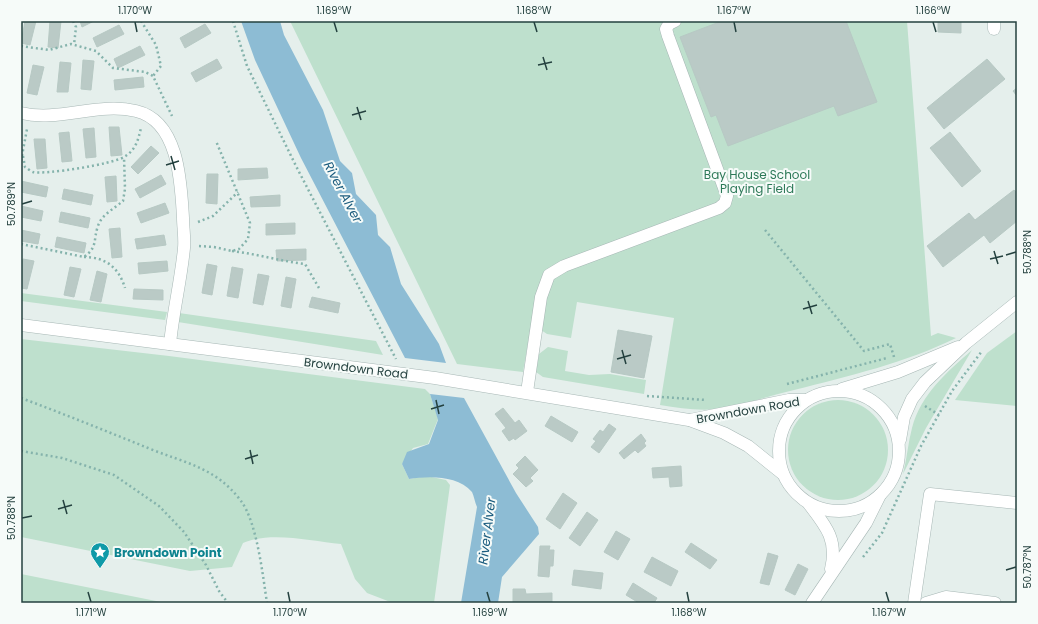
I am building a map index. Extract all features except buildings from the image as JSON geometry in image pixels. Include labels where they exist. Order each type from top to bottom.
[{"type":"street","points":[[527,392],[541,297],[549,275],[572,263],[719,208],[725,203],[727,196],[666,29],[668,24],[675,21]]},
{"type":"street","points":[[25,114],[52,116],[114,108],[144,114],[154,121],[168,138],[176,156],[182,197],[184,247],[170,344]]},
{"type":"street","points":[[812,603],[866,523],[880,495],[891,480],[895,469],[904,417],[912,398],[925,382],[966,343],[1017,302]]},
{"type":"street","name":"Browndown Road","points":[[21,326],[402,373],[527,392],[689,420],[724,433],[748,446],[783,474]]},
{"type":"street","points":[[829,576],[835,555],[831,537],[825,524],[808,503],[793,490],[783,474],[778,457],[779,441],[784,424],[793,411],[806,400],[822,392],[839,390],[898,372],[966,343]]},
{"type":"street","points":[[839,390],[857,393],[873,401],[882,409],[895,429],[899,446]]},
{"type":"street","name":"Browndown Road","points":[[689,420],[718,416],[789,400],[806,400]]},
{"type":"street","points":[[914,603],[930,494],[1017,503]]},
{"type":"street","points":[[808,503],[826,510],[845,511],[864,505],[880,495]]},
{"type":"street","points":[[926,603],[946,597],[995,603]]},
{"type":"path","points":[[73,21],[76,27],[74,45]]},
{"type":"path","points":[[141,21],[156,45],[161,66],[153,76]]},
{"type":"path","points":[[233,21],[247,66],[296,166],[398,362]]},
{"type":"path","points":[[21,46],[49,50],[74,45],[96,51],[113,68],[146,72],[153,76],[174,119]]},
{"type":"path","points":[[25,114],[23,156],[25,167]]},
{"type":"path","points":[[21,166],[33,172],[60,171],[124,157],[136,145],[144,114]]},
{"type":"path","points":[[216,141],[250,223],[248,239],[239,249],[232,251]]},
{"type":"path","points":[[21,162],[23,156]]},
{"type":"path","points":[[84,257],[90,252],[96,242],[98,225],[104,216],[123,201],[125,189],[124,157]]},
{"type":"path","points":[[196,224],[200,220],[214,216],[238,192]]},
{"type":"path","points":[[765,230],[864,350],[890,344],[894,356],[780,385]]},
{"type":"path","points":[[200,243],[205,246]]},
{"type":"path","points":[[21,244],[84,257],[95,257],[116,268],[125,288]]},
{"type":"path","points":[[184,247],[214,246],[232,251],[262,255],[277,261],[305,264],[319,288]]},
{"type":"path","points":[[925,406],[939,416],[952,391],[982,351],[988,346]]},
{"type":"path","points":[[643,396],[712,400]]},
{"type":"path","points":[[21,398],[77,418],[149,449],[202,467],[223,482],[242,501],[252,525],[261,559],[267,603]]},
{"type":"path","points":[[21,451],[62,458],[114,475],[158,506],[184,532],[206,565],[219,591],[228,603]]},
{"type":"green space","name":"Bay House School Playing Field","points":[[290,21],[907,21],[931,336],[938,333],[956,338],[897,362],[746,403],[710,410],[688,409],[660,405],[674,318],[577,302],[571,338],[547,334],[541,330],[536,296],[523,372],[457,364]]},
{"type":"green space","points":[[21,293],[167,312],[165,320],[21,301]]},
{"type":"green space","points":[[179,313],[376,341],[383,355],[178,322]]},
{"type":"green space","points":[[1017,331],[1017,406],[955,400],[987,353]]},
{"type":"green space","points":[[21,339],[169,356],[425,389],[430,394],[438,419],[428,444],[413,448],[402,464],[409,479],[427,476],[446,480],[450,485],[434,603],[393,603],[367,593],[355,579],[341,544],[278,537],[254,539],[243,543],[232,567],[190,571],[21,537]]},
{"type":"green space","points":[[548,347],[568,351],[565,371],[589,375],[610,374],[646,380],[644,394],[543,377],[536,372],[539,354]]},
{"type":"green space","points":[[972,350],[926,428],[903,474],[912,428],[916,416],[928,394],[944,375]]},
{"type":"green space","points":[[838,400],[848,401],[866,408],[880,422],[887,440],[887,460],[880,478],[866,492],[848,499],[838,500],[828,499],[810,492],[796,478],[789,460],[788,450],[789,440],[796,422],[810,408],[828,401]]},
{"type":"green space","points":[[21,574],[166,603],[21,603]]},
{"type":"water","name":"River Alver","points":[[241,21],[280,21],[284,35],[323,110],[340,161],[352,173],[356,194],[376,215],[378,235],[390,247],[401,284],[439,344],[446,363],[405,358],[301,158],[255,60]]},
{"type":"water","name":"River Alver","points":[[430,394],[464,398],[516,493],[538,527],[539,534],[502,577],[498,603],[461,603],[477,507],[472,492],[459,482],[442,478],[425,477],[409,479],[402,464],[407,452],[429,444],[438,420]]},
{"type":"place","name":"Browndown Point","points":[[100,569]]}]
